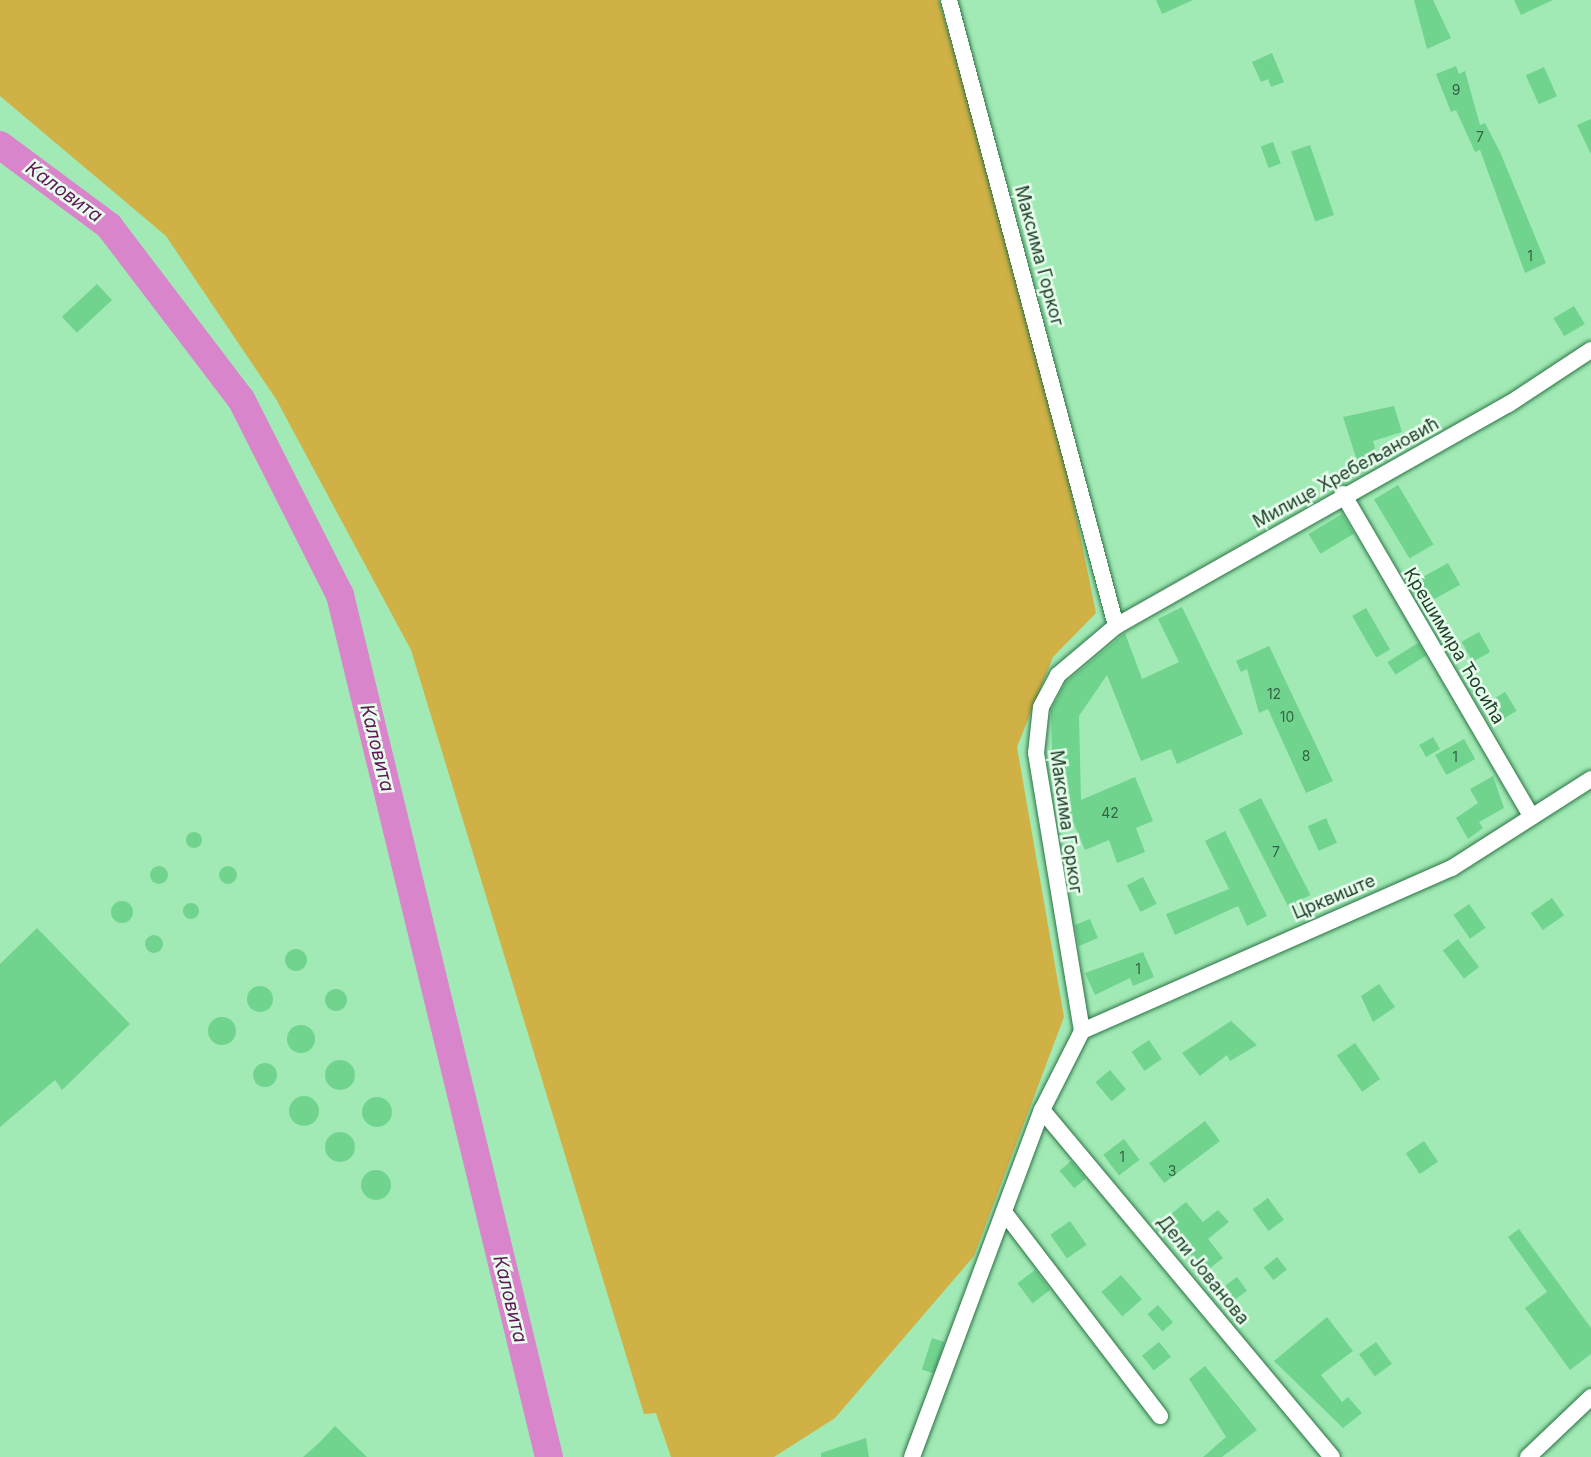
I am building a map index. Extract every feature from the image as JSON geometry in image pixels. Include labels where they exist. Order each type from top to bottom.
[{"type":"street","name":"Максима Горког","points":[[949,0],[1116,626],[1058,675],[1037,728],[1039,792],[1082,1031]]},
{"type":"street","name":"Милице Хребељановић","points":[[1116,626],[1343,495],[1498,410],[1591,350]]},
{"type":"street","name":"Крешимира Ћосића","points":[[1343,495],[1532,817]]},
{"type":"street","name":"Црквиште","points":[[1082,1031],[1451,868],[1591,779]]},
{"type":"street","points":[[912,1457],[1041,1110],[1082,1031]]},
{"type":"street","name":"Дели Јованова","points":[[1041,1110],[1332,1457]]},
{"type":"street","points":[[1004,1212],[1160,1416]]},
{"type":"street","points":[[1528,1457],[1591,1397]]},
{"type":"shaded area","points":[[0,0],[939,0],[1048,377],[1096,613],[1053,657],[1017,747],[1064,1017],[974,1256],[835,1418],[774,1457],[671,1457],[656,1413],[644,1414],[411,650],[276,399],[166,236],[0,96]]},
{"type":"building","points":[[1156,0],[1193,0],[1162,14]]},
{"type":"building","points":[[1414,0],[1433,0],[1451,38],[1427,49]]},
{"type":"building","points":[[1514,0],[1553,0],[1521,15]]},
{"type":"building","points":[[1272,53],[1284,82],[1271,87],[1268,79],[1261,82],[1252,62]]},
{"type":"building","points":[[1456,66],[1459,74],[1465,71],[1480,125],[1485,123],[1500,152],[1546,263],[1525,273],[1480,150],[1475,152],[1456,110],[1451,112],[1436,74]]},
{"type":"building","points":[[1544,67],[1557,96],[1539,104],[1526,75]]},
{"type":"building","points":[[1591,119],[1591,154],[1577,125]]},
{"type":"building","points":[[1273,142],[1281,164],[1269,168],[1261,146]]},
{"type":"building","points":[[1310,145],[1334,215],[1315,221],[1291,152]]},
{"type":"building","points":[[97,284],[112,300],[77,333],[62,317]]},
{"type":"building","points":[[1574,306],[1585,324],[1564,336],[1553,318]]},
{"type":"building","points":[[1394,406],[1402,432],[1373,441],[1378,458],[1358,464],[1343,417]]},
{"type":"building","points":[[1398,485],[1434,544],[1410,559],[1374,499]]},
{"type":"building","points":[[1342,514],[1354,534],[1320,554],[1309,534]]},
{"type":"building","points":[[1448,563],[1460,585],[1430,601],[1418,579]]},
{"type":"building","points":[[1182,607],[1243,734],[1177,764],[1171,749],[1141,761],[1107,675],[1079,716],[1081,800],[1135,777],[1153,821],[1136,828],[1145,852],[1117,863],[1109,840],[1085,850],[1059,788],[1053,788],[1051,710],[1066,682],[1125,633],[1142,679],[1179,662],[1158,619]]},
{"type":"building","points":[[1366,608],[1390,650],[1376,658],[1352,616]]},
{"type":"building","points":[[1479,632],[1490,652],[1473,662],[1462,642]]},
{"type":"building","points":[[1418,643],[1426,656],[1395,675],[1387,662]]},
{"type":"building","points":[[1269,646],[1333,781],[1306,793],[1268,709],[1259,713],[1247,669],[1241,672],[1236,661]]},
{"type":"building","points":[[1505,692],[1517,711],[1492,726],[1480,707]]},
{"type":"building","points":[[1433,737],[1440,749],[1426,757],[1419,745]]},
{"type":"building","points":[[1464,739],[1475,759],[1446,775],[1435,755]]},
{"type":"building","points":[[1493,776],[1504,808],[1479,822],[1483,828],[1468,839],[1456,818],[1478,803],[1470,789]]},
{"type":"building","points":[[1261,798],[1310,895],[1288,906],[1239,809]]},
{"type":"building","points":[[1326,818],[1337,843],[1319,851],[1308,826]]},
{"type":"building","points":[[1225,831],[1267,916],[1247,926],[1238,906],[1175,935],[1166,914],[1229,889],[1205,841]]},
{"type":"building","points":[[194,832],[200,834],[200,846],[194,848],[188,846],[186,840],[188,834]]},
{"type":"building","points":[[159,866],[165,869],[168,875],[165,881],[159,884],[153,881],[150,875],[153,869]]},
{"type":"building","points":[[228,866],[234,869],[237,875],[234,881],[228,884],[222,881],[219,875],[222,869]]},
{"type":"building","points":[[1143,877],[1157,904],[1141,912],[1127,885]]},
{"type":"building","points":[[1552,898],[1564,915],[1543,930],[1531,913]]},
{"type":"building","points":[[122,901],[130,904],[133,912],[130,920],[122,923],[114,920],[111,912],[114,904]]},
{"type":"building","points":[[188,903],[194,903],[199,911],[197,917],[188,919],[183,914],[183,908]]},
{"type":"building","points":[[1469,904],[1486,928],[1470,939],[1453,915]]},
{"type":"building","points":[[1090,919],[1098,938],[1079,946],[1075,925]]},
{"type":"building","points":[[37,928],[130,1024],[62,1090],[55,1080],[0,1127],[0,964]]},
{"type":"building","points":[[154,935],[160,938],[163,944],[160,950],[154,953],[148,950],[145,944],[148,938]]},
{"type":"building","points":[[1458,939],[1479,967],[1464,978],[1443,950]]},
{"type":"building","points":[[296,949],[304,952],[307,960],[304,968],[296,971],[288,968],[285,960],[288,952]]},
{"type":"building","points":[[1143,952],[1154,977],[1133,986],[1130,978],[1095,995],[1085,973]]},
{"type":"building","points":[[1379,984],[1395,1007],[1373,1022],[1361,996]]},
{"type":"building","points":[[260,986],[269,990],[273,999],[269,1008],[260,1012],[251,1008],[247,999],[251,990]]},
{"type":"building","points":[[336,989],[344,992],[347,1000],[344,1008],[336,1011],[328,1008],[325,1000],[328,992]]},
{"type":"building","points":[[222,1017],[232,1021],[236,1031],[232,1041],[222,1045],[212,1041],[208,1031],[212,1021]]},
{"type":"building","points":[[1231,1021],[1257,1045],[1230,1061],[1227,1055],[1200,1076],[1182,1053]]},
{"type":"building","points":[[301,1025],[311,1029],[315,1039],[311,1049],[301,1053],[291,1049],[287,1039],[291,1029]]},
{"type":"building","points":[[1149,1040],[1162,1059],[1144,1071],[1132,1052]]},
{"type":"building","points":[[1355,1043],[1380,1079],[1362,1092],[1337,1056]]},
{"type":"building","points":[[340,1060],[346,1061],[354,1069],[354,1081],[346,1089],[340,1090],[334,1089],[326,1081],[325,1075],[326,1069],[334,1061]]},
{"type":"building","points":[[265,1063],[274,1066],[277,1075],[274,1084],[265,1087],[256,1084],[253,1075],[256,1066]]},
{"type":"building","points":[[1110,1070],[1126,1089],[1112,1101],[1095,1082]]},
{"type":"building","points":[[304,1096],[314,1101],[319,1111],[314,1121],[304,1126],[294,1121],[289,1111],[294,1101]]},
{"type":"building","points":[[377,1097],[383,1098],[391,1106],[391,1118],[383,1126],[377,1127],[371,1126],[363,1118],[362,1112],[363,1106],[371,1098]]},
{"type":"building","points":[[1205,1121],[1220,1141],[1164,1183],[1149,1163]]},
{"type":"building","points":[[340,1132],[346,1133],[354,1141],[354,1153],[346,1161],[340,1162],[334,1161],[326,1153],[325,1147],[326,1141],[334,1133]]},
{"type":"building","points":[[1124,1139],[1140,1160],[1119,1175],[1103,1155]]},
{"type":"building","points":[[1424,1141],[1438,1162],[1420,1174],[1406,1153]]},
{"type":"building","points":[[1071,1161],[1086,1179],[1074,1188],[1060,1171]]},
{"type":"building","points":[[376,1170],[382,1171],[390,1179],[390,1191],[382,1199],[376,1200],[370,1199],[362,1191],[361,1185],[362,1179],[370,1171]]},
{"type":"building","points":[[1268,1198],[1284,1220],[1268,1231],[1253,1209]]},
{"type":"building","points":[[1186,1202],[1203,1222],[1218,1210],[1229,1222],[1208,1239],[1223,1258],[1205,1272],[1161,1222]]},
{"type":"building","points":[[1070,1221],[1087,1245],[1067,1259],[1050,1235]]},
{"type":"building","points":[[1519,1229],[1591,1328],[1591,1354],[1570,1370],[1525,1308],[1547,1292],[1508,1237]]},
{"type":"building","points":[[1277,1257],[1287,1270],[1273,1280],[1264,1267]]},
{"type":"building","points":[[1035,1270],[1050,1290],[1032,1303],[1017,1283]]},
{"type":"building","points":[[1121,1275],[1142,1299],[1122,1316],[1101,1292]]},
{"type":"building","points":[[1237,1277],[1247,1291],[1232,1301],[1222,1288]]},
{"type":"building","points":[[1158,1305],[1173,1322],[1163,1332],[1147,1314]]},
{"type":"building","points":[[1327,1317],[1353,1351],[1321,1375],[1342,1402],[1348,1397],[1362,1413],[1343,1428],[1274,1361]]},
{"type":"building","points":[[932,1338],[944,1342],[934,1373],[922,1369]]},
{"type":"building","points":[[1159,1342],[1171,1357],[1154,1371],[1142,1356]]},
{"type":"building","points":[[1376,1342],[1392,1364],[1375,1376],[1359,1354]]},
{"type":"building","points":[[1205,1366],[1257,1430],[1222,1457],[1203,1457],[1226,1437],[1189,1379]]},
{"type":"building","points":[[335,1426],[367,1457],[303,1457],[319,1443]]},
{"type":"building","points":[[866,1438],[869,1457],[821,1457],[821,1453]]},
{"type":"waterway","name":"Каловита","points":[[0,145],[109,226],[241,399],[340,595],[549,1457]]}]
